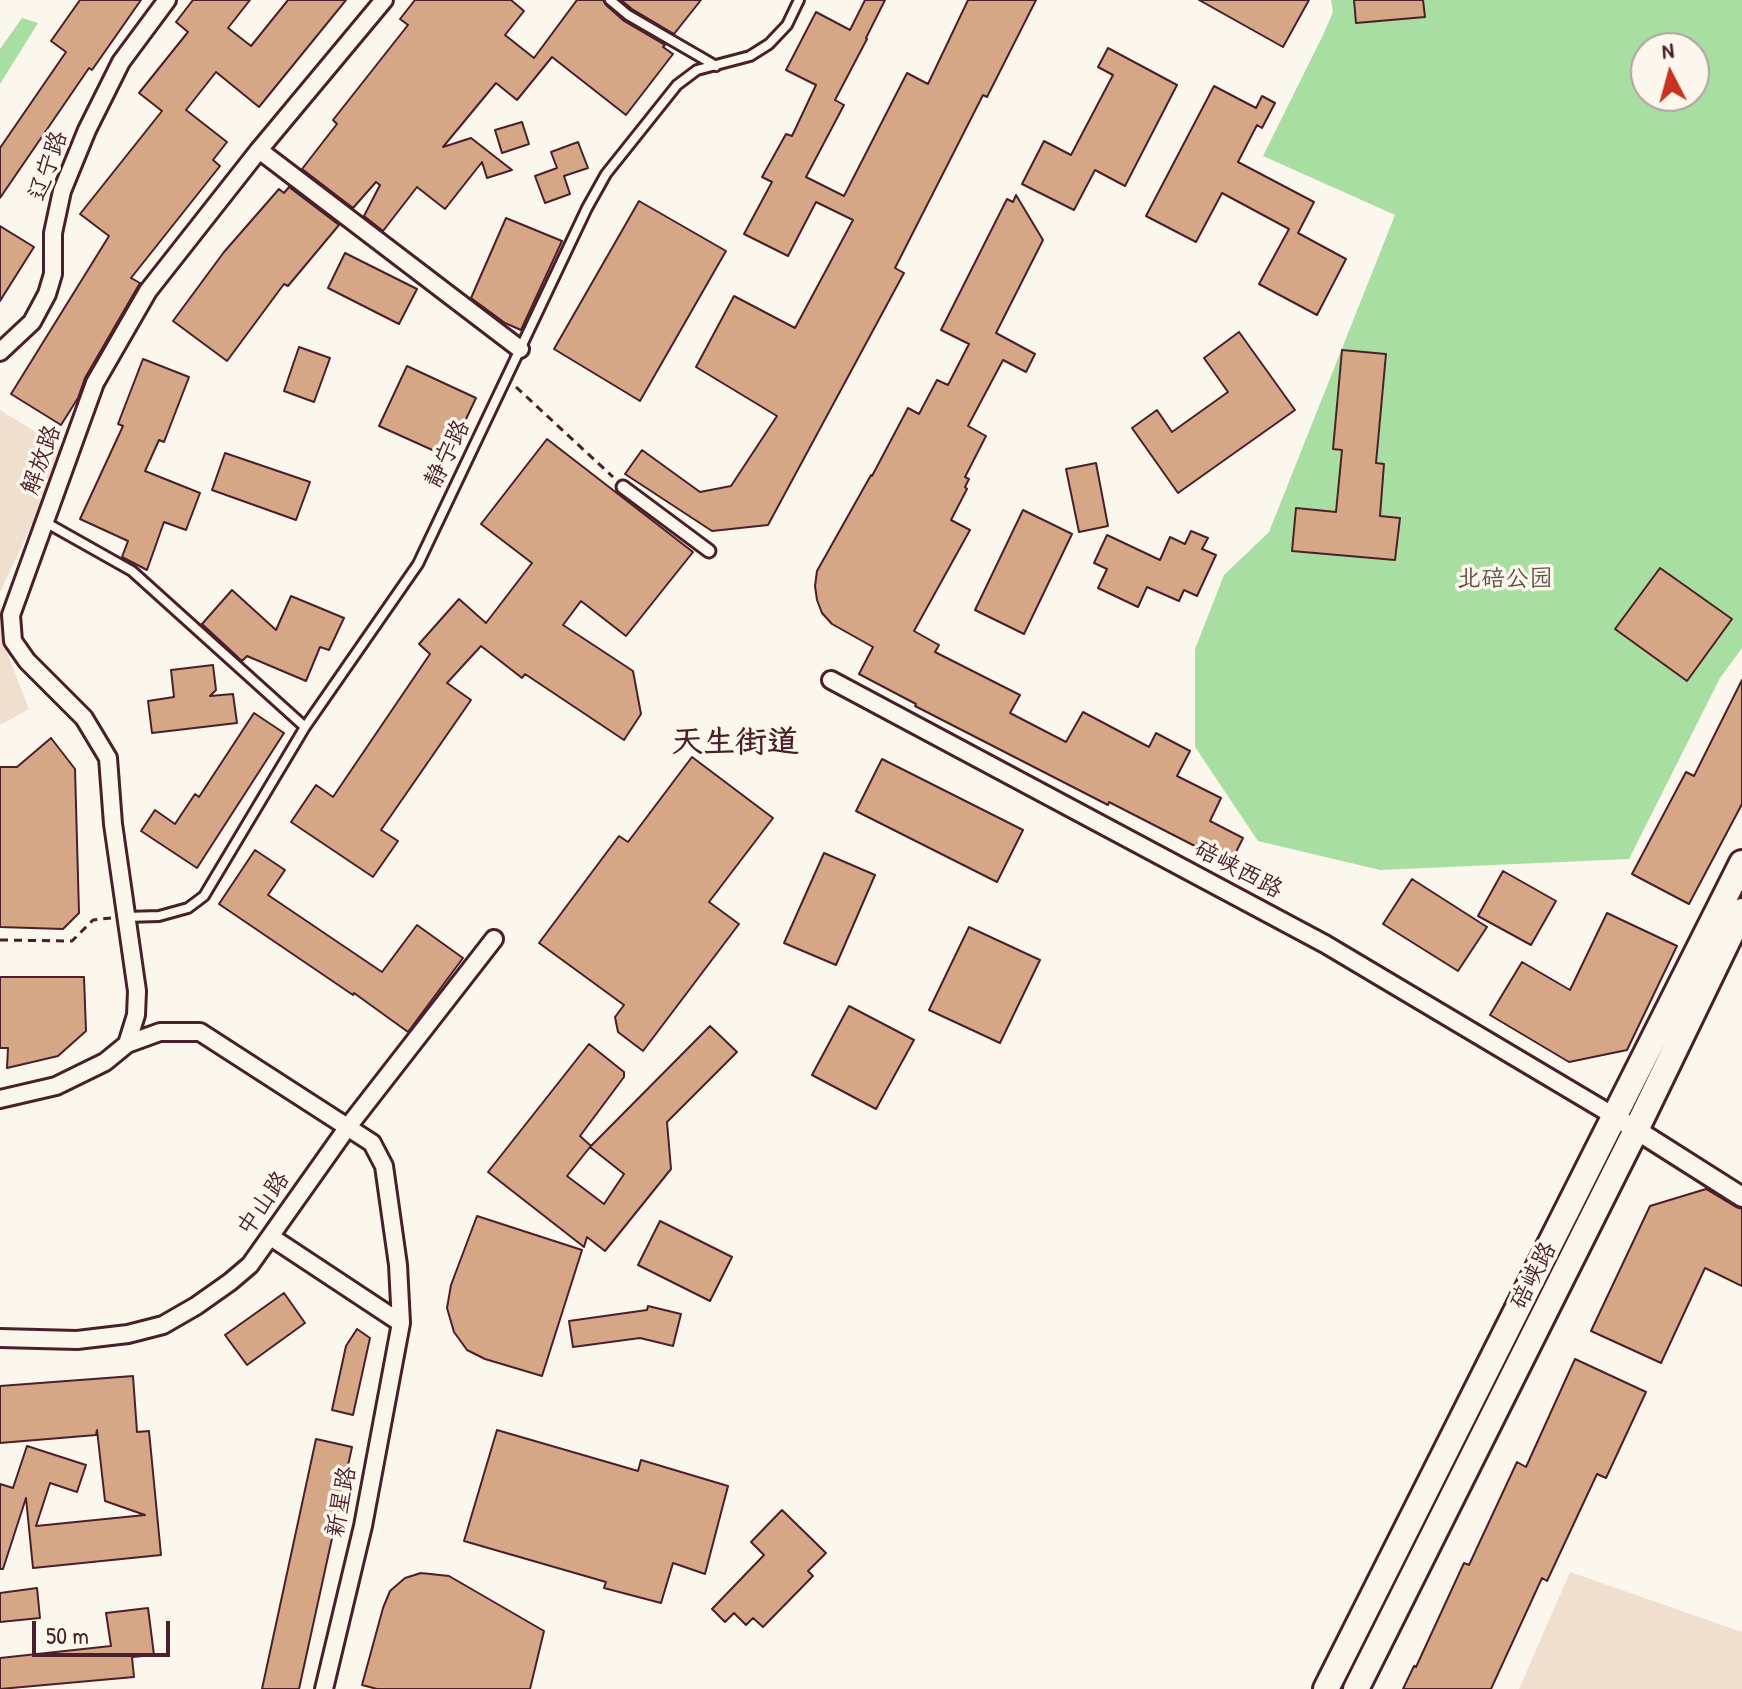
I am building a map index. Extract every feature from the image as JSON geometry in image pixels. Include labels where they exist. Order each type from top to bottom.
[{"type":"main road","name":"碚峡路","points":[[1326,1689],[1742,863]]},
{"type":"main road","name":"碚峡路","points":[[1356,1689],[1742,911]]},
{"type":"street","name":"辽宁路","points":[[0,352],[32,322],[47,294],[53,274],[53,233],[62,191],[87,130],[121,62],[167,0]]},
{"type":"street","name":"解放路","points":[[127,1044],[136,1015],[137,991],[113,824],[108,758],[84,718],[27,661],[13,641],[11,615],[95,383],[148,291],[259,150],[384,0]]},
{"type":"street","points":[[259,150],[520,349]]},
{"type":"street","points":[[623,487],[709,551]]},
{"type":"street","name":"碚峡西路","points":[[831,680],[1325,944],[1614,1116]]},
{"type":"street","name":"中山路","points":[[0,1338],[77,1340],[128,1334],[163,1325],[230,1282],[250,1265],[347,1128],[494,939]]},
{"type":"street","name":"新星路","points":[[127,1044],[160,1032],[200,1032],[372,1143],[384,1166],[398,1265],[401,1323],[363,1526],[324,1689]]},
{"type":"street","points":[[0,1099],[56,1086],[105,1062],[127,1044]]},
{"type":"street","points":[[1614,1116],[1742,1197]]},
{"type":"street","points":[[271,1237],[401,1323]]},
{"type":"lane","points":[[610,0],[628,15],[716,66]]},
{"type":"lane","name":"静宁路","points":[[126,917],[159,916],[188,908],[204,896],[305,727],[418,564],[606,174],[677,85],[697,70],[750,56],[769,44],[787,25],[799,0]]},
{"type":"lane","points":[[45,522],[132,571],[305,727]]},
{"type":"path","points":[[507,379],[623,487]]},
{"type":"path","points":[[0,940],[72,941],[93,920],[126,917]]},
{"type":"shaded area","points":[[0,410],[67,451],[0,592]]},
{"type":"shaded area","points":[[0,604],[8,655],[29,709],[0,725]]},
{"type":"shaded area","points":[[1570,1572],[1742,1632],[1742,1689],[1519,1689]]},
{"type":"green space","name":"北碚公园","points":[[1331,0],[1742,0],[1742,648],[1720,678],[1629,859],[1380,870],[1258,841],[1195,747],[1195,649],[1224,575],[1269,532],[1395,215],[1263,156],[1333,12]]},
{"type":"green space","points":[[22,18],[38,23],[0,84],[0,49]]},
{"type":"building","points":[[80,0],[141,0],[92,70],[89,68],[0,198],[0,148],[66,52],[51,41]]},
{"type":"building","points":[[193,0],[250,0],[228,28],[251,46],[288,0],[346,0],[259,107],[216,72],[186,110],[227,142],[213,160],[220,166],[131,278],[140,283],[61,425],[11,394],[109,236],[80,214],[162,111],[139,93],[188,32],[176,22]]},
{"type":"building","points":[[415,0],[511,0],[524,11],[505,35],[534,58],[577,0],[603,0],[624,21],[665,45],[663,47],[673,54],[626,115],[552,57],[517,100],[496,83],[443,147],[471,138],[512,170],[487,178],[482,162],[445,209],[417,187],[383,231],[364,216],[380,185],[376,182],[353,208],[302,169],[337,124],[333,120],[408,25],[400,19]]},
{"type":"building","points":[[621,0],[701,0],[674,34]]},
{"type":"building","points":[[865,0],[885,0],[835,100],[844,105],[806,177],[844,196],[907,73],[928,84],[968,0],[1036,0],[987,97],[983,95],[895,268],[904,273],[768,525],[712,531],[625,474],[642,450],[700,492],[731,486],[777,416],[696,367],[734,296],[795,328],[853,220],[816,202],[788,256],[744,234],[772,182],[762,177],[786,134],[792,136],[816,85],[786,70],[816,12],[850,30]]},
{"type":"building","points":[[1199,0],[1309,0],[1283,47]]},
{"type":"building","points":[[1354,0],[1423,0],[1425,17],[1356,23]]},
{"type":"building","points":[[1108,48],[1177,85],[1125,186],[1095,170],[1074,210],[1022,184],[1044,141],[1071,155],[1113,75],[1098,67]]},
{"type":"building","points":[[1214,86],[1256,108],[1262,96],[1275,103],[1262,128],[1257,125],[1238,162],[1314,202],[1298,233],[1346,259],[1317,315],[1259,284],[1289,229],[1222,193],[1196,242],[1146,216]]},
{"type":"building","points":[[522,122],[529,144],[502,153],[495,130]]},
{"type":"building","points":[[578,142],[588,168],[564,176],[570,194],[545,203],[535,176],[557,168],[551,152]]},
{"type":"building","points":[[289,187],[339,225],[288,286],[284,284],[227,361],[173,321],[224,252],[279,189],[284,193]]},
{"type":"building","points":[[1016,195],[1043,240],[996,333],[1035,354],[1026,372],[1003,360],[968,426],[986,436],[965,477],[969,479],[967,489],[951,520],[970,530],[914,631],[939,645],[935,652],[1020,695],[1010,713],[1066,742],[1083,712],[1149,747],[1156,733],[1190,751],[1177,776],[1221,798],[1210,821],[1243,838],[1230,864],[1109,802],[1108,805],[859,674],[873,647],[832,624],[822,613],[817,600],[817,571],[908,408],[919,414],[937,380],[948,385],[969,344],[941,330],[1007,199],[1013,202]]},
{"type":"building","points":[[639,201],[726,251],[640,401],[554,349]]},
{"type":"building","points":[[506,218],[562,241],[521,330],[505,323],[471,298]]},
{"type":"building","points":[[0,226],[34,247],[0,301]]},
{"type":"building","points":[[345,253],[417,289],[399,324],[328,288]]},
{"type":"building","points":[[1239,332],[1295,410],[1178,493],[1132,428],[1157,410],[1172,432],[1228,392],[1204,358]]},
{"type":"building","points":[[299,347],[330,358],[314,402],[284,391]]},
{"type":"building","points":[[1342,350],[1386,354],[1376,463],[1384,464],[1380,516],[1400,518],[1395,560],[1292,551],[1296,508],[1336,512],[1342,450],[1333,449]]},
{"type":"building","points":[[143,359],[189,377],[164,442],[159,440],[145,471],[200,493],[186,530],[164,522],[147,570],[122,557],[128,541],[80,519],[123,426],[118,424]]},
{"type":"building","points":[[407,366],[476,398],[448,457],[379,426]]},
{"type":"building","points":[[547,439],[693,552],[626,636],[581,601],[563,625],[633,671],[641,714],[624,740],[525,674],[522,678],[481,646],[447,683],[471,700],[381,830],[398,841],[373,877],[291,822],[316,785],[333,797],[430,654],[419,644],[459,599],[486,623],[532,563],[481,524]]},
{"type":"building","points":[[225,453],[310,482],[296,520],[212,490]]},
{"type":"building","points":[[1096,463],[1108,526],[1079,532],[1066,469]]},
{"type":"building","points":[[1023,510],[1072,534],[1024,634],[975,610]]},
{"type":"building","points":[[1191,531],[1208,538],[1202,549],[1216,555],[1197,596],[1184,590],[1179,601],[1147,587],[1138,607],[1098,588],[1107,569],[1094,563],[1107,535],[1160,560],[1170,537],[1185,544]]},
{"type":"building","points":[[1660,568],[1732,619],[1687,681],[1615,629]]},
{"type":"building","points":[[232,590],[276,630],[291,596],[344,618],[329,650],[320,647],[306,681],[247,656],[242,661],[202,624]]},
{"type":"building","points":[[213,665],[216,690],[210,696],[233,694],[237,723],[152,733],[148,701],[174,697],[171,670]]},
{"type":"building","points":[[1742,680],[1742,804],[1689,904],[1632,874],[1686,772],[1694,776]]},
{"type":"building","points":[[254,713],[284,733],[197,868],[141,831],[155,810],[175,824],[195,794],[199,797]]},
{"type":"building","points":[[51,738],[75,769],[79,913],[63,929],[0,927],[0,767],[17,767]]},
{"type":"building","points":[[692,757],[773,818],[709,902],[739,924],[643,1051],[618,1032],[615,1017],[624,1005],[539,943],[619,836],[628,842]]},
{"type":"building","points":[[882,759],[1023,830],[997,882],[856,811]]},
{"type":"building","points":[[255,850],[285,870],[268,895],[382,972],[417,925],[463,958],[408,1032],[219,904]]},
{"type":"building","points":[[824,853],[875,875],[836,965],[784,943]]},
{"type":"building","points":[[1503,871],[1556,901],[1531,945],[1478,916]]},
{"type":"building","points":[[1412,879],[1487,927],[1458,971],[1383,924]]},
{"type":"building","points":[[1607,913],[1677,946],[1627,1050],[1569,1062],[1490,1015],[1522,962],[1570,990]]},
{"type":"building","points":[[969,927],[1040,960],[1000,1043],[929,1010]]},
{"type":"building","points":[[0,977],[84,977],[86,1031],[58,1056],[7,1068],[8,1048],[0,1048]]},
{"type":"building","points":[[849,1006],[914,1040],[876,1109],[812,1075]]},
{"type":"building","points":[[710,1026],[737,1052],[667,1122],[671,1169],[605,1251],[587,1237],[584,1247],[488,1172],[589,1044],[624,1072],[624,1077],[580,1136],[591,1146]],"holes":[[[590,1147],[624,1174],[604,1204],[567,1176]]]},
{"type":"building","points":[[1706,1189],[1742,1209],[1742,1286],[1705,1268],[1661,1363],[1591,1331],[1650,1206]]},
{"type":"building","points":[[477,1216],[582,1250],[542,1376],[485,1359],[467,1350],[454,1332],[447,1308],[451,1285]]},
{"type":"building","points":[[660,1221],[732,1257],[710,1301],[638,1265]]},
{"type":"building","points":[[284,1293],[305,1323],[247,1365],[225,1335]]},
{"type":"building","points":[[648,1306],[681,1314],[673,1346],[640,1338],[573,1347],[569,1321],[647,1310]]},
{"type":"building","points":[[357,1329],[370,1338],[353,1415],[332,1410],[346,1346]]},
{"type":"building","points":[[1575,1359],[1646,1392],[1606,1478],[1597,1474],[1547,1581],[1542,1578],[1491,1689],[1403,1689],[1464,1563],[1469,1565],[1517,1462],[1526,1467]]},
{"type":"building","points":[[133,1376],[137,1432],[149,1431],[161,1555],[33,1568],[26,1498],[3,1569],[0,1569],[0,1484],[13,1488],[27,1446],[86,1465],[77,1492],[50,1483],[36,1526],[145,1515],[105,1501],[97,1430],[96,1435],[0,1443],[0,1386]]},
{"type":"building","points":[[497,1430],[638,1471],[641,1460],[728,1486],[705,1574],[673,1563],[661,1603],[604,1588],[606,1582],[464,1541]]},
{"type":"building","points":[[316,1439],[352,1447],[299,1689],[262,1689]]},
{"type":"building","points":[[782,1510],[826,1553],[808,1571],[813,1576],[763,1627],[753,1618],[746,1625],[734,1613],[725,1622],[712,1609],[764,1555],[751,1542]]},
{"type":"building","points":[[421,1573],[449,1576],[544,1631],[530,1689],[377,1689],[362,1685],[390,1591],[405,1578]]},
{"type":"building","points":[[37,1588],[40,1618],[0,1622],[0,1593]]},
{"type":"building","points":[[148,1608],[154,1655],[132,1657],[134,1677],[0,1689],[0,1658],[111,1646],[106,1613]]},
{"type":"district","name":"天生街道","points":[[735,743]]}]
